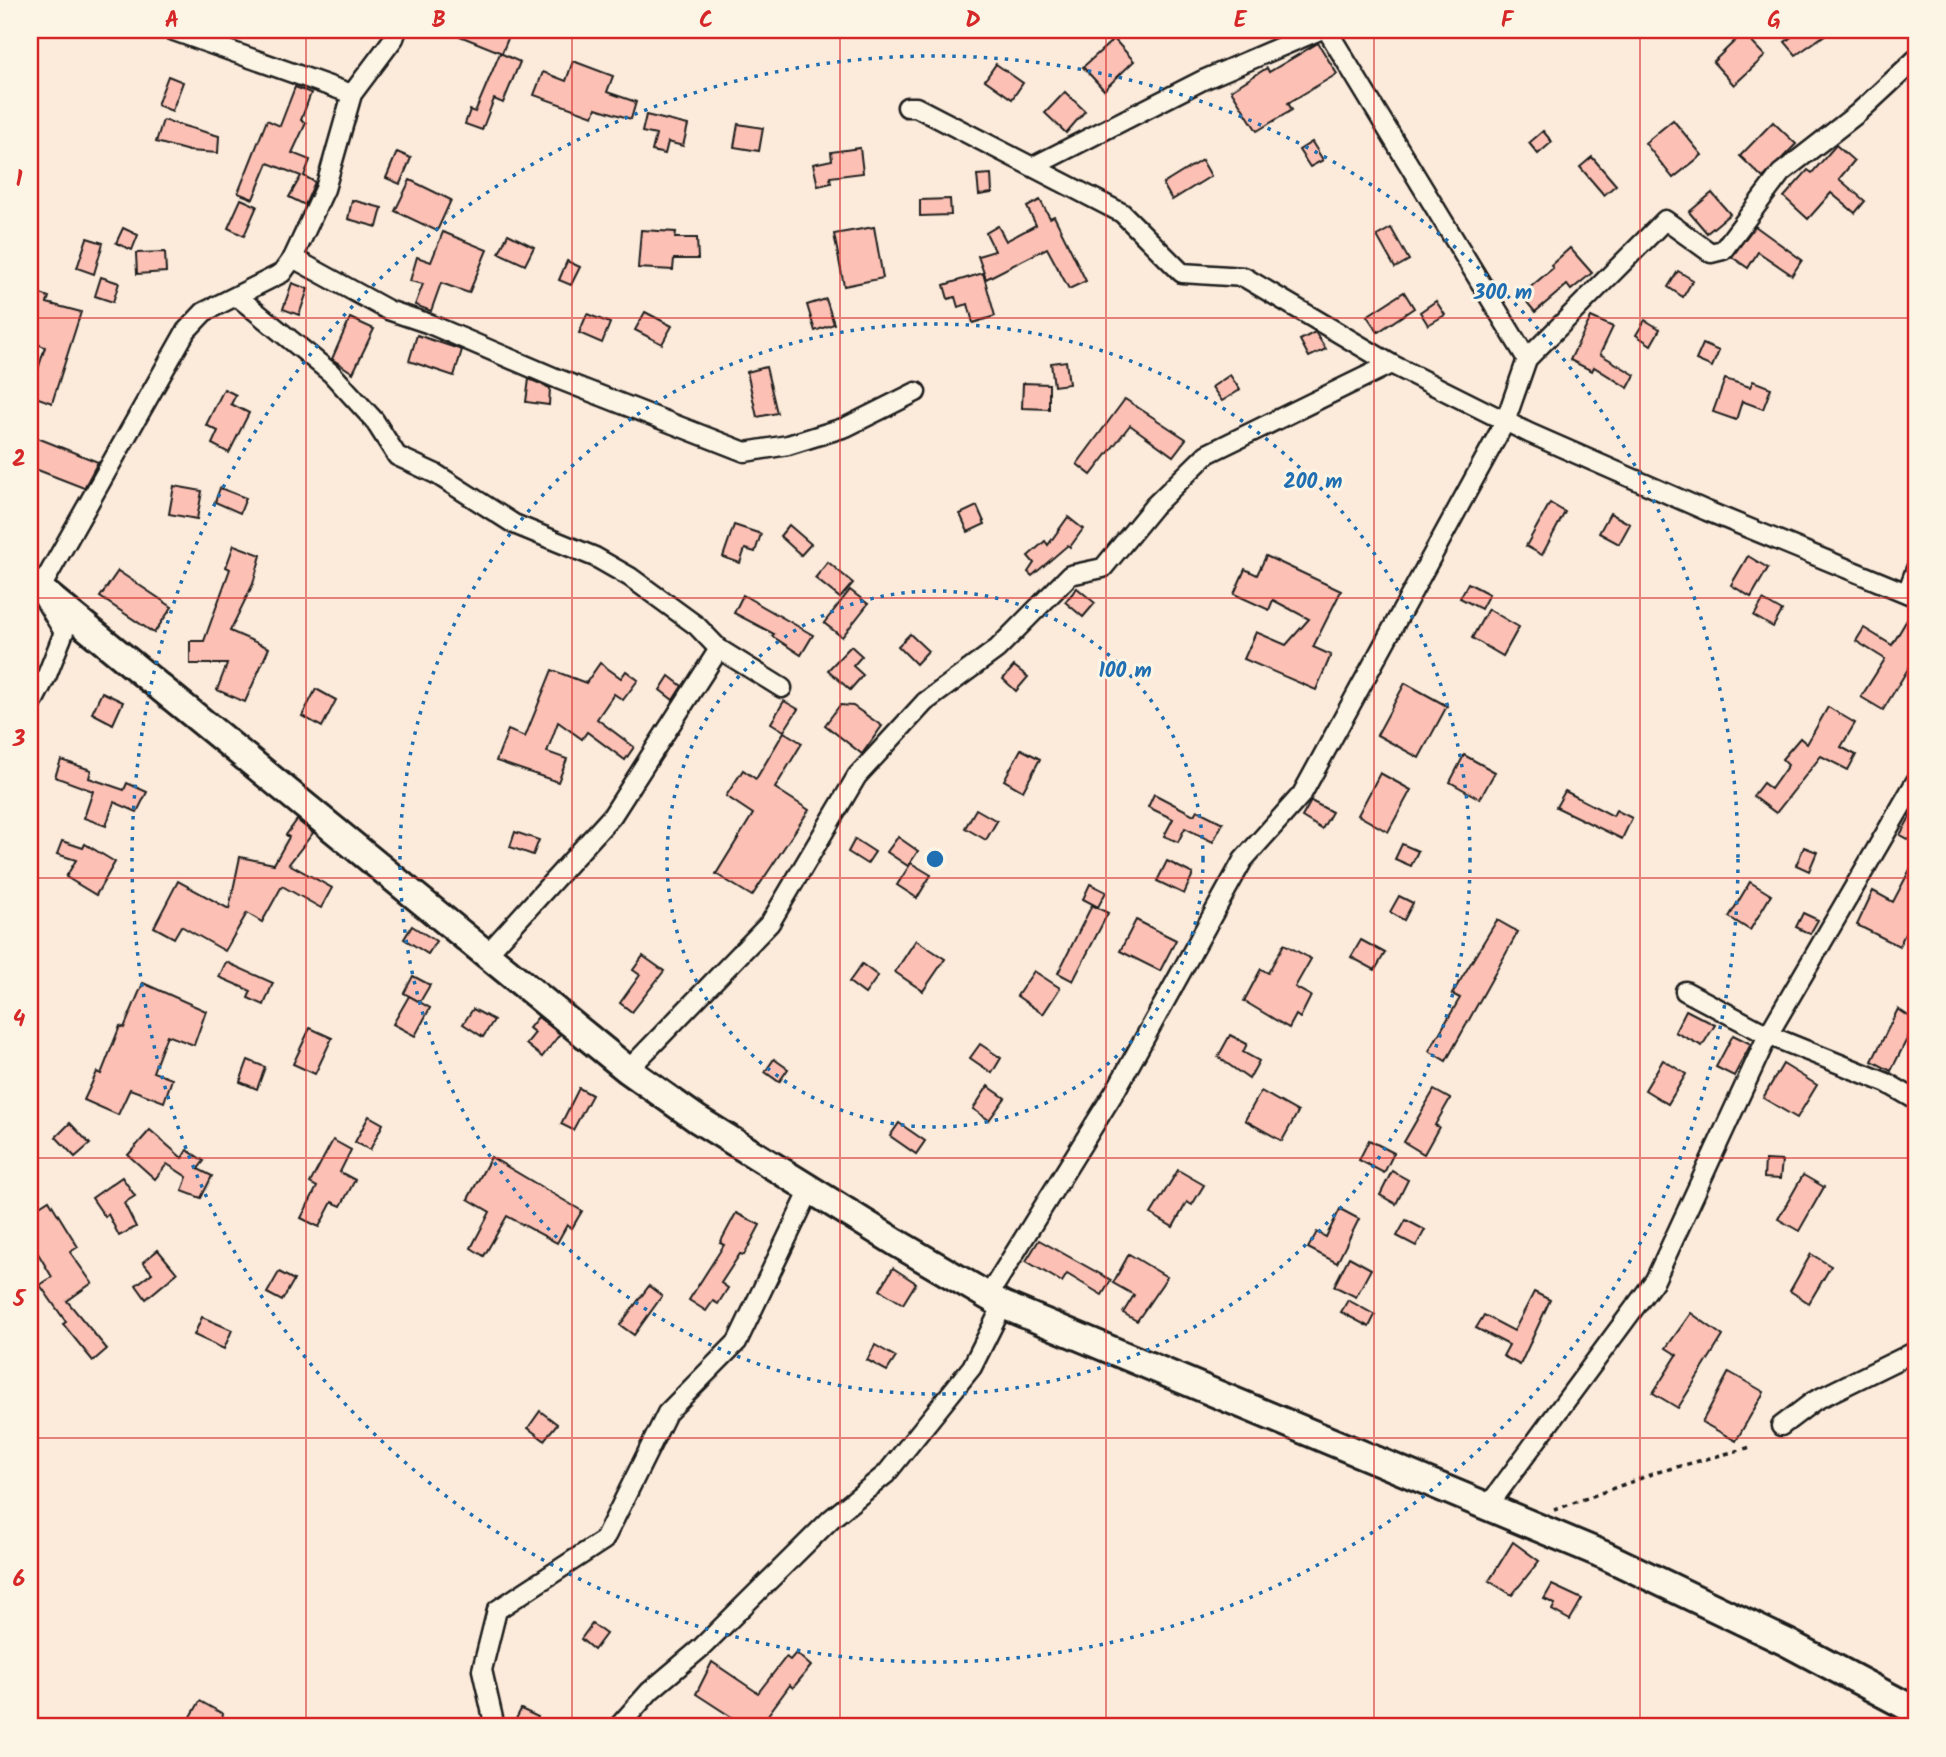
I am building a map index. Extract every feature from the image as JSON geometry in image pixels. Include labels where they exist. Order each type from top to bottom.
[{"type":"street","points":[[171,30],[352,94]]},
{"type":"street","points":[[35,586],[186,331],[204,312],[282,273],[293,258],[326,189],[352,94],[394,38],[397,30]]},
{"type":"street","points":[[1036,165],[1203,80],[1320,30]]},
{"type":"street","points":[[1327,30],[1527,359]]},
{"type":"street","points":[[618,1727],[650,1691],[738,1614],[831,1519],[886,1474],[972,1367],[995,1300],[1117,1088],[1243,860],[1302,794],[1505,422],[1527,359],[1665,220],[1711,253],[1723,250],[1781,173],[1858,113],[1916,59]]},
{"type":"street","points":[[907,107],[916,107],[1036,165],[1122,212],[1182,273],[1244,277],[1391,364],[1505,422],[1707,511],[1912,595],[1916,569]]},
{"type":"street","points":[[293,258],[388,310],[745,452],[788,445],[846,427],[916,392]]},
{"type":"street","points":[[238,297],[331,373],[373,420],[397,456],[436,474],[514,524],[595,556],[619,570],[697,626],[719,649],[782,688]]},
{"type":"street","points":[[628,1070],[770,923],[857,776],[925,702],[997,649],[1070,575],[1103,568],[1154,506],[1207,454],[1391,364]]},
{"type":"street","points":[[30,708],[64,632],[35,586]]},
{"type":"street","points":[[35,586],[628,1070],[697,1119],[995,1300],[1604,1555],[1774,1636],[1916,1711]]},
{"type":"street","points":[[487,954],[611,816],[719,649]]},
{"type":"street","points":[[1489,1506],[1655,1280],[1768,1035],[1916,780]]},
{"type":"street","points":[[1685,991],[1768,1035],[1887,1083],[1916,1100]]},
{"type":"street","points":[[495,1727],[482,1670],[497,1610],[604,1540],[667,1413],[737,1342],[811,1188]]},
{"type":"street","points":[[1781,1426],[1814,1401],[1916,1351]]},
{"type":"path","points":[[1524,1521],[1658,1472],[1751,1447]]},
{"type":"building","points":[[445,30],[491,30],[509,36],[502,53]]},
{"type":"building","points":[[1800,30],[1832,30],[1796,55],[1785,42]]},
{"type":"building","points":[[1743,33],[1765,56],[1734,85],[1713,62]]},
{"type":"building","points":[[1114,39],[1134,61],[1104,90],[1083,67]]},
{"type":"building","points":[[1318,43],[1337,74],[1288,103],[1292,110],[1257,131],[1231,90],[1267,68],[1269,72]]},
{"type":"building","points":[[500,53],[520,62],[503,103],[494,99],[482,130],[465,124],[470,110],[475,112]]},
{"type":"building","points":[[573,61],[613,76],[607,92],[636,102],[631,119],[596,108],[593,116],[534,95],[543,72],[566,81]]},
{"type":"building","points":[[996,64],[1023,83],[1012,99],[985,80]]},
{"type":"building","points":[[168,76],[183,82],[172,111],[157,105]]},
{"type":"building","points":[[295,87],[311,93],[301,120],[306,123],[292,153],[310,160],[304,176],[315,182],[305,205],[289,197],[301,176],[268,163],[253,199],[238,193],[267,120],[280,126]]},
{"type":"building","points":[[1065,92],[1085,111],[1066,133],[1045,113]]},
{"type":"building","points":[[646,115],[688,125],[683,146],[668,142],[665,154],[652,151],[656,135],[642,132]]},
{"type":"building","points":[[163,120],[219,136],[218,153],[189,151],[156,142]]},
{"type":"building","points":[[1673,120],[1702,155],[1673,178],[1645,143]]},
{"type":"building","points":[[1773,122],[1796,144],[1763,178],[1740,156]]},
{"type":"building","points":[[738,124],[763,128],[759,151],[734,147]]},
{"type":"building","points":[[1543,131],[1552,142],[1538,154],[1529,143]]},
{"type":"building","points":[[1312,142],[1323,160],[1310,167],[1299,150]]},
{"type":"building","points":[[1836,145],[1854,161],[1839,179],[1865,201],[1855,213],[1831,193],[1808,219],[1784,197],[1808,170],[1812,173]]},
{"type":"building","points":[[860,148],[863,173],[830,177],[831,183],[818,186],[813,164],[832,160],[831,152]]},
{"type":"building","points":[[397,152],[411,158],[400,184],[386,178]]},
{"type":"building","points":[[1592,157],[1616,185],[1604,195],[1580,167]]},
{"type":"building","points":[[1202,160],[1211,176],[1172,200],[1163,184]]},
{"type":"building","points":[[991,174],[992,193],[979,195],[977,175]]},
{"type":"building","points":[[410,180],[451,200],[437,231],[395,211]]},
{"type":"building","points":[[1712,193],[1730,214],[1707,233],[1689,212]]},
{"type":"building","points":[[241,199],[257,206],[244,236],[228,228]]},
{"type":"building","points":[[950,199],[951,215],[920,216],[920,200]]},
{"type":"building","points":[[352,200],[382,208],[377,227],[348,219]]},
{"type":"building","points":[[1040,200],[1050,218],[1054,216],[1086,281],[1069,289],[1047,248],[986,279],[978,256],[995,251],[986,233],[998,226],[1006,241],[1036,225],[1027,207]]},
{"type":"building","points":[[1755,226],[1802,260],[1792,275],[1758,252],[1748,268],[1732,257]]},
{"type":"building","points":[[874,227],[883,278],[844,286],[834,234]]},
{"type":"building","points":[[123,228],[138,235],[132,250],[116,243]]},
{"type":"building","points":[[1391,228],[1409,260],[1395,268],[1377,236]]},
{"type":"building","points":[[641,230],[676,232],[675,238],[697,238],[698,259],[674,259],[673,270],[638,268]]},
{"type":"building","points":[[443,232],[487,250],[469,293],[441,283],[431,311],[415,305],[423,284],[410,281],[417,257],[431,262]]},
{"type":"building","points":[[508,234],[534,247],[525,265],[499,253]]},
{"type":"building","points":[[87,238],[103,243],[94,274],[77,268]]},
{"type":"building","points":[[1570,248],[1592,273],[1571,290],[1567,285],[1535,312],[1521,295],[1553,268],[1551,265]]},
{"type":"building","points":[[165,252],[166,272],[137,274],[136,253]]},
{"type":"building","points":[[567,261],[580,267],[571,285],[559,280]]},
{"type":"building","points":[[1678,271],[1693,280],[1683,297],[1668,287]]},
{"type":"building","points":[[983,273],[995,316],[973,323],[968,304],[958,307],[955,297],[948,299],[944,285]]},
{"type":"building","points":[[101,277],[119,283],[113,302],[95,296]]},
{"type":"building","points":[[292,283],[308,289],[299,315],[283,309]]},
{"type":"building","points":[[30,290],[49,297],[47,303],[81,312],[52,403],[30,395],[45,347],[30,341]]},
{"type":"building","points":[[1404,292],[1414,308],[1378,332],[1367,316]]},
{"type":"building","points":[[826,299],[834,324],[815,331],[807,305]]},
{"type":"building","points":[[1436,301],[1445,315],[1428,325],[1420,312]]},
{"type":"building","points":[[645,312],[672,326],[662,344],[635,330]]},
{"type":"building","points":[[587,314],[610,323],[602,343],[579,333]]},
{"type":"building","points":[[1591,317],[1613,327],[1600,354],[1635,375],[1628,388],[1594,367],[1592,371],[1570,360]]},
{"type":"building","points":[[350,318],[374,329],[353,373],[332,359]]},
{"type":"building","points":[[1645,320],[1660,329],[1651,345],[1636,335]]},
{"type":"building","points":[[1315,332],[1326,349],[1309,357],[1300,340]]},
{"type":"building","points":[[417,335],[462,350],[454,376],[409,361]]},
{"type":"building","points":[[1703,344],[1719,351],[1712,367],[1696,360]]},
{"type":"building","points":[[1066,361],[1069,384],[1054,386],[1051,363]]},
{"type":"building","points":[[766,367],[777,413],[757,417],[747,372]]},
{"type":"building","points":[[1230,375],[1240,390],[1222,401],[1212,387]]},
{"type":"building","points":[[529,379],[550,388],[549,405],[526,402]]},
{"type":"building","points":[[1725,379],[1750,387],[1753,381],[1771,388],[1763,409],[1742,401],[1736,420],[1713,412]]},
{"type":"building","points":[[1023,383],[1049,384],[1049,409],[1022,408]]},
{"type":"building","points":[[224,389],[236,395],[231,404],[249,413],[229,453],[212,444],[218,431],[206,425]]},
{"type":"building","points":[[1125,399],[1186,439],[1173,456],[1130,425],[1091,475],[1077,464]]},
{"type":"building","points":[[30,435],[98,462],[84,488],[30,467]]},
{"type":"building","points":[[174,486],[202,491],[197,519],[169,514]]},
{"type":"building","points":[[220,488],[246,498],[240,513],[215,502]]},
{"type":"building","points":[[1550,503],[1565,512],[1542,555],[1526,546]]},
{"type":"building","points":[[977,506],[985,524],[968,532],[960,514]]},
{"type":"building","points":[[1610,513],[1630,524],[1619,544],[1599,533]]},
{"type":"building","points":[[1068,517],[1083,529],[1070,547],[1068,545],[1032,576],[1028,572],[1034,563],[1028,556],[1045,541],[1048,545]]},
{"type":"building","points":[[734,525],[761,534],[755,552],[745,549],[740,563],[723,557]]},
{"type":"building","points":[[789,525],[811,544],[801,555],[780,536]]},
{"type":"building","points":[[234,545],[261,555],[253,584],[230,631],[269,648],[245,702],[217,690],[227,664],[190,664],[190,641],[204,641],[230,569],[226,567]]},
{"type":"building","points":[[1266,556],[1341,591],[1313,647],[1331,655],[1316,690],[1244,659],[1256,632],[1286,645],[1309,619],[1273,600],[1269,610],[1234,594],[1245,569],[1257,575]]},
{"type":"building","points":[[1748,556],[1768,568],[1751,597],[1731,585]]},
{"type":"building","points":[[828,562],[853,583],[840,598],[815,578]]},
{"type":"building","points":[[118,571],[172,607],[154,633],[100,597]]},
{"type":"building","points":[[1468,583],[1489,594],[1481,609],[1460,598]]},
{"type":"building","points":[[1077,588],[1095,603],[1083,617],[1065,602]]},
{"type":"building","points":[[850,590],[868,604],[842,637],[824,623]]},
{"type":"building","points":[[743,595],[813,635],[801,655],[772,636],[774,634],[734,613]]},
{"type":"building","points":[[1763,600],[1782,611],[1773,627],[1754,616]]},
{"type":"building","points":[[1914,608],[1916,656],[1883,710],[1861,697],[1885,659],[1856,641],[1864,628],[1892,645]]},
{"type":"building","points":[[1488,609],[1519,627],[1503,656],[1472,638]]},
{"type":"building","points":[[910,634],[928,651],[916,664],[898,646]]},
{"type":"building","points":[[851,646],[862,656],[853,666],[863,675],[850,690],[828,670]]},
{"type":"building","points":[[600,663],[621,678],[626,671],[638,680],[623,700],[614,694],[597,719],[634,747],[625,760],[587,732],[582,739],[558,722],[547,752],[567,759],[558,782],[496,761],[508,730],[525,737],[552,670],[586,683]]},
{"type":"building","points":[[1014,666],[1028,677],[1016,691],[1003,679]]},
{"type":"building","points":[[669,676],[682,686],[673,700],[660,690]]},
{"type":"building","points":[[1405,683],[1447,706],[1419,758],[1377,735]]},
{"type":"building","points":[[316,689],[336,700],[322,727],[302,716]]},
{"type":"building","points":[[102,692],[123,702],[113,724],[92,713]]},
{"type":"building","points":[[784,701],[798,709],[784,731],[771,723]]},
{"type":"building","points":[[840,705],[853,706],[882,726],[862,754],[825,725]]},
{"type":"building","points":[[1828,707],[1855,723],[1841,747],[1856,755],[1848,770],[1821,756],[1776,813],[1753,796],[1763,783],[1771,789],[1788,765],[1782,759],[1800,738],[1807,744]]},
{"type":"building","points":[[784,732],[802,743],[775,788],[809,810],[752,896],[716,874],[753,814],[726,796],[743,770],[756,779]]},
{"type":"building","points":[[1021,749],[1040,759],[1023,791],[1004,780]]},
{"type":"building","points":[[1464,755],[1495,772],[1480,799],[1450,782]]},
{"type":"building","points":[[61,760],[91,770],[89,778],[124,790],[127,783],[147,792],[137,812],[114,802],[106,826],[84,818],[93,791],[55,777]]},
{"type":"building","points":[[1380,773],[1411,790],[1388,832],[1358,815]]},
{"type":"building","points":[[1565,791],[1613,816],[1616,810],[1632,818],[1622,839],[1556,807]]},
{"type":"building","points":[[1154,794],[1194,815],[1197,810],[1223,823],[1213,842],[1185,828],[1178,842],[1164,836],[1173,819],[1148,807]]},
{"type":"building","points":[[1311,801],[1332,812],[1322,829],[1302,817]]},
{"type":"building","points":[[1916,806],[1916,844],[1900,835]]},
{"type":"building","points":[[976,809],[997,821],[986,840],[965,828]]},
{"type":"building","points":[[297,820],[313,833],[289,864],[332,888],[321,908],[282,886],[262,922],[247,913],[225,951],[181,926],[174,938],[154,927],[178,881],[229,909],[240,857],[274,864],[289,837],[286,835]]},
{"type":"building","points":[[515,832],[539,840],[533,855],[510,847]]},
{"type":"building","points":[[898,837],[918,851],[908,866],[887,852]]},
{"type":"building","points":[[855,839],[875,852],[867,864],[848,852]]},
{"type":"building","points":[[62,841],[83,848],[85,844],[115,862],[96,895],[66,877],[76,860],[57,854]]},
{"type":"building","points":[[1402,844],[1418,851],[1411,866],[1395,859]]},
{"type":"building","points":[[1804,847],[1817,852],[1809,871],[1796,865]]},
{"type":"building","points":[[1916,858],[1916,912],[1899,946],[1857,925],[1873,891],[1893,902]]},
{"type":"building","points":[[1167,861],[1193,874],[1184,894],[1157,881]]},
{"type":"building","points":[[911,863],[931,875],[917,898],[897,885]]},
{"type":"building","points":[[1750,882],[1771,895],[1750,930],[1729,917]]},
{"type":"building","points":[[1090,884],[1106,892],[1098,907],[1083,899]]},
{"type":"building","points":[[1399,896],[1413,903],[1404,920],[1390,912]]},
{"type":"building","points":[[1092,905],[1108,913],[1073,981],[1058,973]]},
{"type":"building","points":[[1803,913],[1818,920],[1810,934],[1796,927]]},
{"type":"building","points":[[1136,920],[1176,940],[1160,971],[1120,951]]},
{"type":"building","points":[[1497,920],[1518,932],[1446,1061],[1429,1051],[1460,998],[1452,994]]},
{"type":"building","points":[[412,926],[436,941],[428,954],[404,939]]},
{"type":"building","points":[[916,940],[945,959],[923,991],[895,972]]},
{"type":"building","points":[[1361,940],[1385,953],[1375,970],[1351,957]]},
{"type":"building","points":[[1284,944],[1311,959],[1295,987],[1311,996],[1300,1018],[1296,1015],[1289,1028],[1244,1001],[1261,969],[1268,973]]},
{"type":"building","points":[[643,956],[664,971],[632,1012],[620,1003],[640,975],[633,970]]},
{"type":"building","points":[[226,962],[273,983],[264,1005],[248,998],[251,991],[219,977]]},
{"type":"building","points":[[862,964],[878,976],[865,994],[849,982]]},
{"type":"building","points":[[1034,971],[1060,988],[1043,1014],[1017,996]]},
{"type":"building","points":[[413,976],[430,985],[420,1002],[404,993]]},
{"type":"building","points":[[143,983],[206,1011],[194,1045],[167,1035],[153,1072],[172,1079],[164,1102],[130,1089],[118,1115],[84,1100],[97,1072],[101,1074],[120,1026],[124,1028]]},
{"type":"building","points":[[409,996],[430,1008],[415,1036],[393,1024]]},
{"type":"building","points":[[473,1009],[494,1020],[483,1037],[463,1024]]},
{"type":"building","points":[[1898,1009],[1916,1021],[1891,1071],[1872,1061]]},
{"type":"building","points":[[1686,1010],[1715,1025],[1702,1046],[1675,1032]]},
{"type":"building","points":[[538,1017],[560,1034],[542,1057],[526,1044],[535,1033],[529,1028]]},
{"type":"building","points":[[310,1028],[332,1038],[315,1074],[293,1064]]},
{"type":"building","points":[[1230,1035],[1247,1044],[1243,1052],[1259,1061],[1249,1079],[1218,1057]]},
{"type":"building","points":[[1733,1035],[1751,1044],[1734,1076],[1716,1067]]},
{"type":"building","points":[[980,1044],[1001,1058],[992,1073],[970,1058]]},
{"type":"building","points":[[774,1059],[788,1069],[779,1082],[765,1072]]},
{"type":"building","points":[[248,1060],[265,1067],[257,1089],[240,1082]]},
{"type":"building","points":[[1663,1060],[1686,1074],[1668,1104],[1645,1090]]},
{"type":"building","points":[[1783,1064],[1817,1085],[1797,1118],[1763,1098]]},
{"type":"building","points":[[988,1086],[1005,1098],[989,1120],[973,1109]]},
{"type":"building","points":[[579,1088],[592,1095],[573,1130],[561,1124]]},
{"type":"building","points":[[1434,1090],[1450,1099],[1435,1125],[1439,1127],[1424,1154],[1404,1142]]},
{"type":"building","points":[[1261,1091],[1298,1112],[1282,1141],[1245,1120]]},
{"type":"building","points":[[369,1116],[383,1124],[370,1150],[355,1142]]},
{"type":"building","points":[[70,1123],[90,1144],[75,1157],[56,1137]]},
{"type":"building","points":[[899,1123],[925,1141],[916,1154],[890,1136]]},
{"type":"building","points":[[150,1130],[182,1158],[187,1150],[204,1161],[198,1169],[212,1176],[201,1198],[182,1191],[187,1177],[167,1164],[155,1179],[128,1155]]},
{"type":"building","points":[[333,1140],[351,1150],[340,1172],[355,1180],[341,1206],[332,1202],[319,1227],[301,1218],[317,1187],[310,1183]]},
{"type":"building","points":[[1369,1140],[1394,1153],[1384,1173],[1359,1160]]},
{"type":"building","points":[[491,1157],[582,1211],[572,1228],[567,1225],[557,1243],[507,1216],[484,1256],[471,1248],[490,1212],[468,1199]]},
{"type":"building","points":[[1765,1160],[1782,1161],[1780,1179],[1764,1178]]},
{"type":"building","points":[[1178,1170],[1204,1185],[1192,1205],[1187,1202],[1173,1227],[1151,1214]]},
{"type":"building","points":[[1392,1171],[1408,1180],[1396,1204],[1380,1195]]},
{"type":"building","points":[[1803,1175],[1824,1187],[1799,1231],[1778,1219]]},
{"type":"building","points":[[122,1177],[135,1196],[124,1203],[136,1227],[119,1236],[108,1214],[105,1217],[92,1198]]},
{"type":"building","points":[[49,1200],[78,1247],[70,1252],[92,1283],[67,1301],[107,1349],[93,1361],[63,1324],[66,1322],[40,1285],[52,1277],[30,1240],[30,1212]]},
{"type":"building","points":[[1340,1209],[1359,1219],[1337,1263],[1308,1248],[1317,1232],[1326,1237]]},
{"type":"building","points":[[736,1213],[760,1225],[744,1255],[740,1254],[721,1283],[728,1288],[718,1304],[713,1301],[706,1311],[689,1300],[724,1245],[720,1243]]},
{"type":"building","points":[[1406,1220],[1425,1230],[1416,1246],[1397,1236]]},
{"type":"building","points":[[1039,1240],[1111,1280],[1102,1295],[1067,1274],[1062,1282],[1026,1261]]},
{"type":"building","points":[[158,1250],[177,1273],[146,1299],[136,1285],[152,1273],[143,1262]]},
{"type":"building","points":[[1129,1254],[1167,1277],[1137,1321],[1123,1313],[1134,1295],[1113,1283]]},
{"type":"building","points":[[1811,1254],[1831,1266],[1809,1303],[1790,1291]]},
{"type":"building","points":[[1349,1257],[1371,1269],[1356,1297],[1334,1286]]},
{"type":"building","points":[[893,1268],[916,1283],[903,1304],[880,1290]]},
{"type":"building","points":[[279,1272],[294,1280],[282,1301],[267,1293]]},
{"type":"building","points":[[649,1286],[662,1296],[634,1335],[620,1325]]},
{"type":"building","points":[[1534,1292],[1550,1300],[1520,1365],[1503,1356],[1509,1345],[1476,1328],[1484,1315],[1514,1331]]},
{"type":"building","points":[[1348,1300],[1375,1315],[1369,1327],[1341,1312]]},
{"type":"building","points":[[1691,1313],[1723,1336],[1678,1408],[1653,1393],[1677,1355],[1666,1348]]},
{"type":"building","points":[[202,1317],[232,1330],[224,1349],[194,1335]]},
{"type":"building","points":[[875,1345],[896,1357],[887,1371],[867,1360]]},
{"type":"building","points":[[1729,1372],[1764,1392],[1736,1441],[1702,1422]]},
{"type":"building","points":[[540,1411],[557,1424],[544,1440],[528,1428]]},
{"type":"building","points":[[1513,1542],[1539,1561],[1512,1595],[1489,1581]]},
{"type":"building","points":[[1552,1585],[1582,1599],[1570,1620],[1552,1610],[1555,1604],[1544,1599]]},
{"type":"building","points":[[592,1624],[606,1634],[594,1650],[581,1639]]},
{"type":"building","points":[[796,1653],[811,1666],[793,1688],[790,1685],[759,1727],[727,1727],[733,1718],[696,1694],[712,1662],[758,1693],[786,1657],[790,1660]]},
{"type":"building","points":[[200,1701],[223,1714],[222,1717],[246,1727],[185,1727]]},
{"type":"building","points":[[521,1709],[538,1717],[534,1727],[512,1727]]}]
